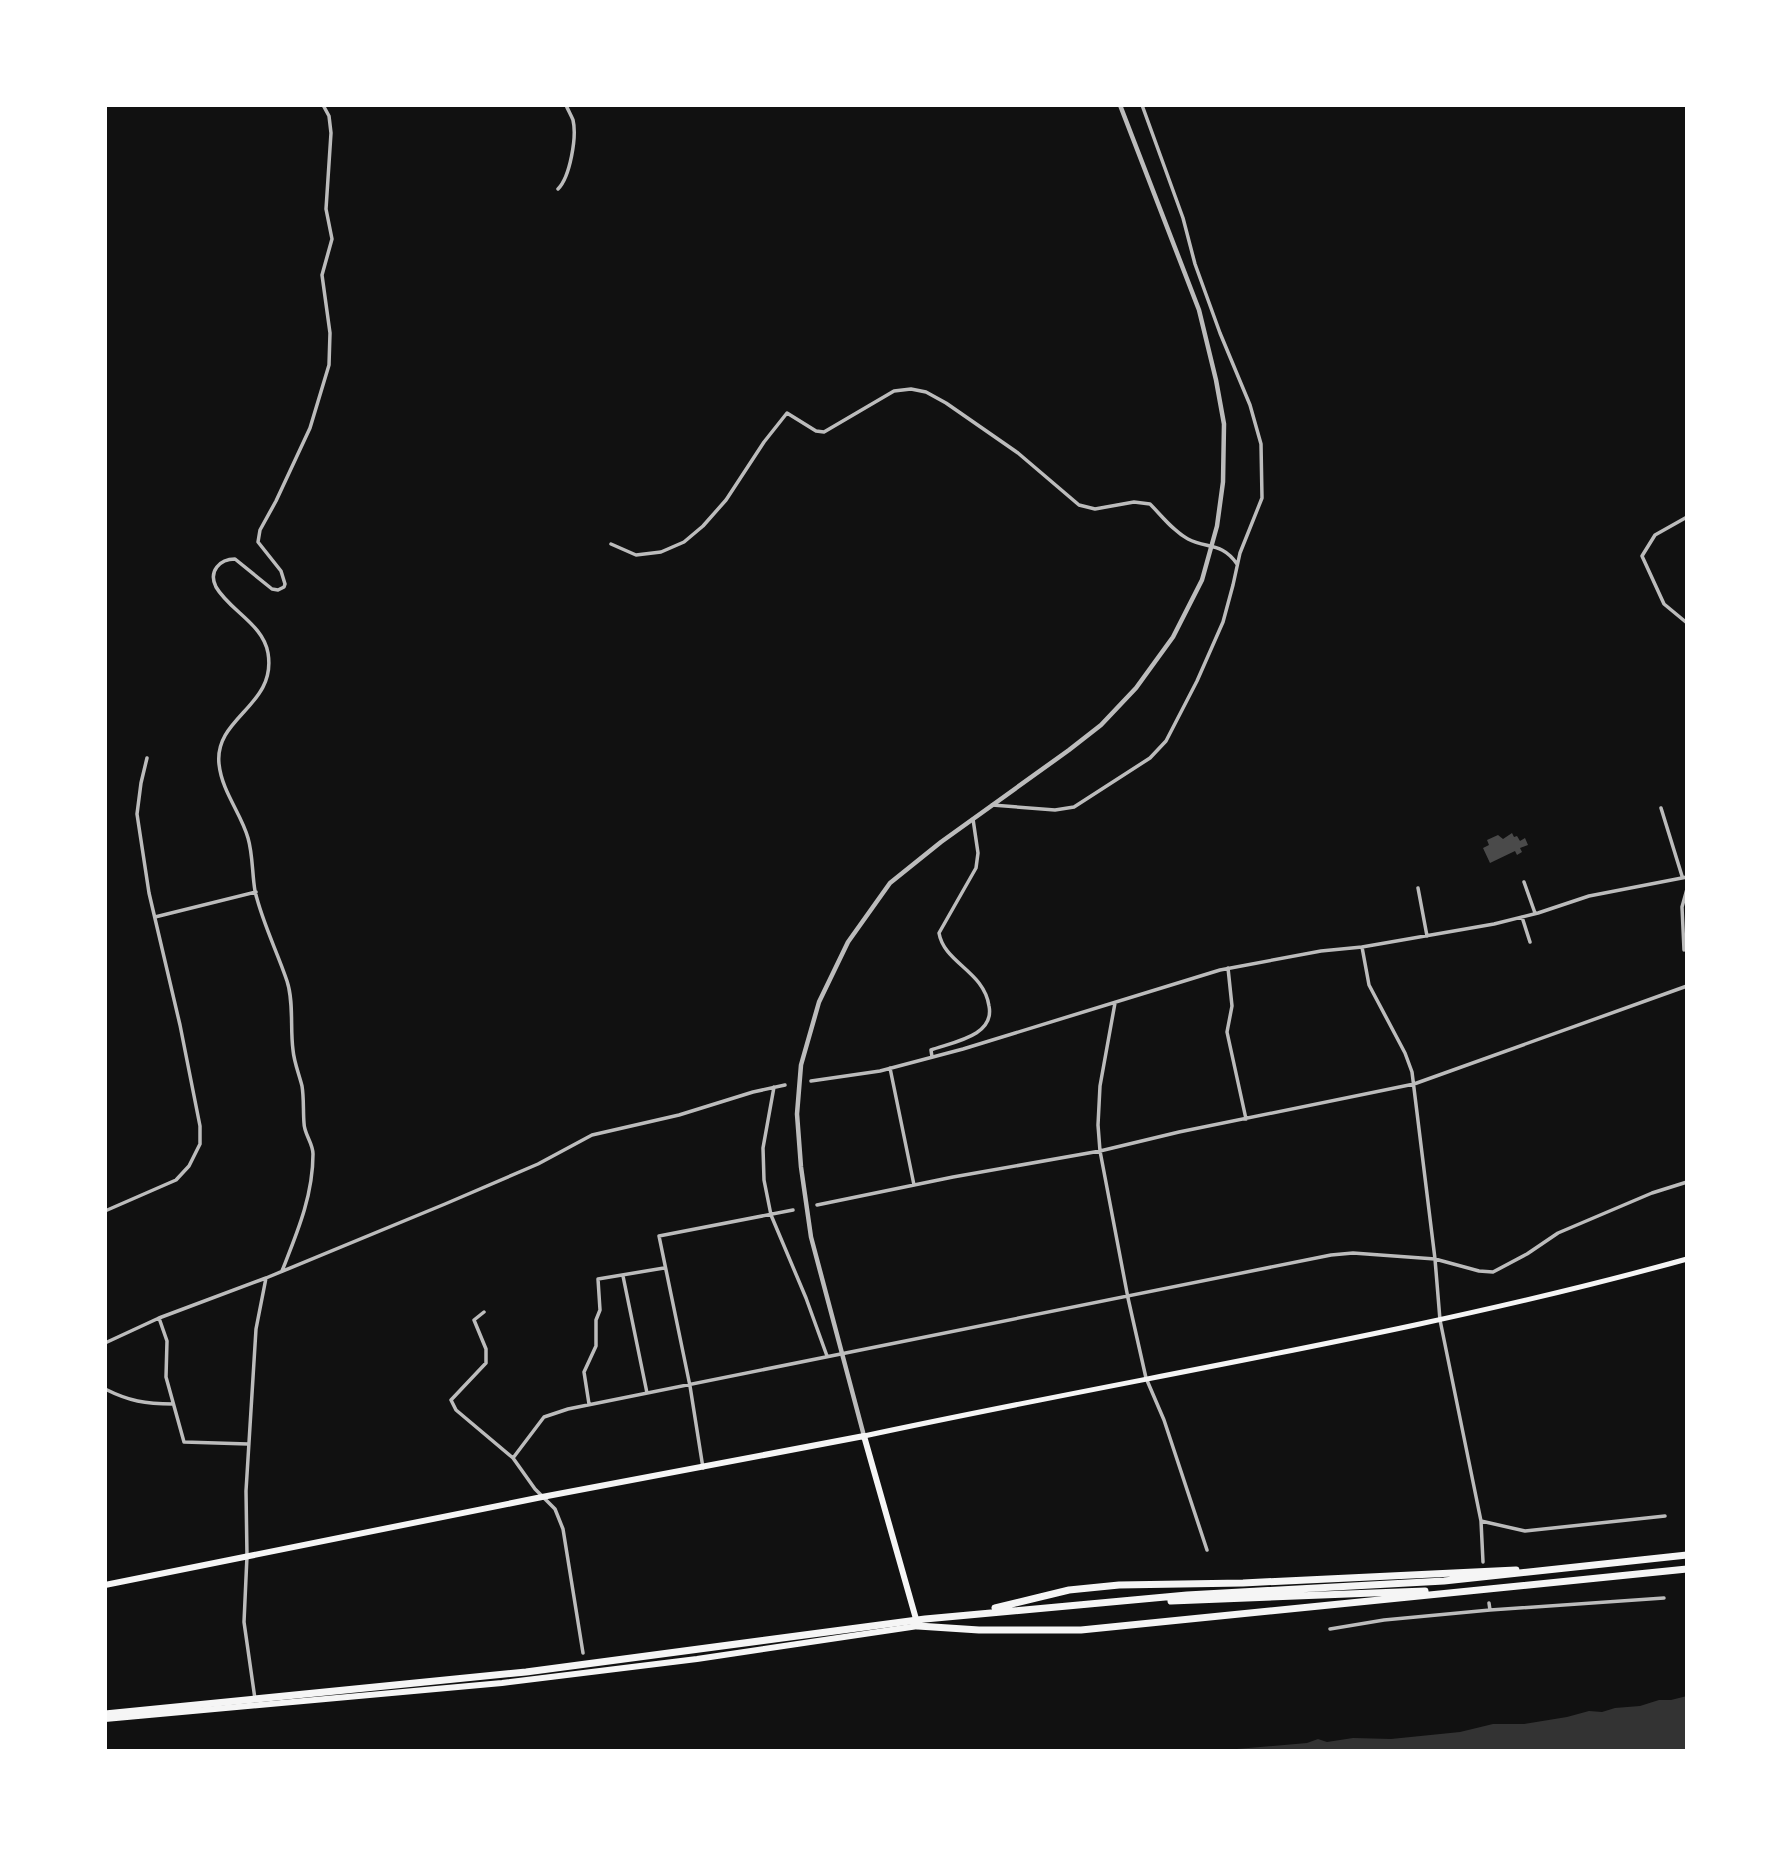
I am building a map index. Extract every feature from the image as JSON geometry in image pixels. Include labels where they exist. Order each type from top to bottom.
[{"type":"highway","points":[[105,1585],[542,1496],[864,1436],[918,1626]]},
{"type":"highway","points":[[105,1716],[526,1672],[925,1619],[1187,1595],[1444,1581],[1687,1555]]},
{"type":"highway","points":[[105,1716],[502,1683],[697,1659],[918,1626],[1069,1590],[1119,1585],[1242,1583],[1593,1567]]},
{"type":"highway","points":[[918,1626],[979,1630],[1081,1630],[1687,1569]]},
{"type":"highway","points":[[1076,1605],[1508,1587]]},
{"type":"main road","points":[[864,1436],[1440,1320],[1687,1259]]},
{"type":"street","points":[[282,1271],[304,1218],[313,1150],[304,1128],[302,1088],[293,1052],[288,983],[269,936],[256,892],[248,838],[223,782],[219,762],[221,745],[228,728],[247,711],[261,693],[269,666],[261,635],[216,586],[213,574],[217,565],[225,559],[234,559],[272,589],[278,590],[285,584],[281,571],[258,542],[260,530],[310,428],[329,365],[330,334],[322,275],[332,239],[326,209],[331,133],[329,116],[323,105]]},
{"type":"street","points":[[558,189],[563,184],[574,143],[573,120],[566,105]]},
{"type":"street","points":[[864,1436],[806,1215],[797,1114],[801,1065],[819,1002],[848,942],[890,883],[974,818],[1080,742],[1101,725],[1136,688],[1173,637],[1202,580],[1217,526],[1223,482],[1224,424],[1216,380],[1199,310],[1119,105]]},
{"type":"street","points":[[992,805],[1055,810],[1073,807],[1150,758],[1166,741],[1223,622],[1237,564],[1262,498],[1261,444],[1250,405],[1195,264],[1183,218],[1142,105]]},
{"type":"street","points":[[611,544],[636,555],[661,552],[684,542],[703,526],[726,500],[764,442],[787,413],[816,431],[824,432],[894,391],[911,388],[946,403],[1018,453],[1079,505],[1096,509],[1134,502],[1150,504],[1188,540],[1227,553],[1237,564]]},
{"type":"street","points":[[1687,517],[1655,535],[1642,556],[1664,604],[1687,623]]},
{"type":"street","points":[[105,1211],[176,1180],[189,1166],[200,1144],[200,1126],[155,917],[137,814],[147,758]]},
{"type":"street","points":[[811,1081],[890,1068],[932,1057],[1228,968],[1427,936],[1535,914],[1589,896],[1685,877],[1661,808]]},
{"type":"street","points":[[932,1057],[931,1050],[976,1034],[988,1024],[988,998],[978,979],[947,951],[941,943],[939,933],[976,868],[978,853],[974,818]]},
{"type":"street","points":[[1524,882],[1535,914]]},
{"type":"street","points":[[1418,888],[1427,936]]},
{"type":"street","points":[[1684,950],[1682,907],[1687,889]]},
{"type":"street","points":[[155,917],[256,892]]},
{"type":"street","points":[[1522,917],[1530,942]]},
{"type":"street","points":[[1363,947],[1369,985],[1405,1053],[1414,1084],[1440,1320],[1481,1521],[1483,1562]]},
{"type":"street","points":[[1228,968],[1231,1006],[1227,1032],[1246,1119]]},
{"type":"street","points":[[817,1205],[1100,1151],[1414,1084],[1687,986]]},
{"type":"street","points":[[1115,1003],[1100,1086],[1100,1151],[1146,1378],[1164,1420],[1207,1550]]},
{"type":"street","points":[[890,1068],[914,1185]]},
{"type":"street","points":[[105,1343],[159,1318],[266,1278],[538,1164],[592,1135],[679,1115],[785,1085]]},
{"type":"street","points":[[774,1086],[762,1148],[764,1180],[771,1215],[827,1356]]},
{"type":"street","points":[[513,1458],[544,1416],[589,1404],[690,1386],[1331,1255],[1353,1253],[1435,1259],[1493,1272],[1558,1233],[1687,1182]]},
{"type":"street","points":[[703,1468],[690,1386],[659,1236],[793,1210]]},
{"type":"street","points":[[589,1404],[584,1372],[596,1346],[596,1320],[600,1310],[598,1279],[664,1268]]},
{"type":"street","points":[[623,1276],[646,1393]]},
{"type":"street","points":[[256,1715],[244,1622],[248,1444],[256,1329],[266,1278]]},
{"type":"street","points":[[484,1312],[474,1320],[486,1349],[486,1363],[451,1400],[456,1410],[513,1458],[555,1509],[564,1530],[583,1653]]},
{"type":"street","points":[[159,1318],[167,1341],[166,1377],[184,1441],[248,1444]]},
{"type":"street","points":[[105,1388],[121,1397],[144,1404],[173,1404]]},
{"type":"street","points":[[1481,1521],[1525,1531],[1665,1516]]},
{"type":"street","points":[[1330,1629],[1384,1620],[1490,1610],[1664,1598]]},
{"type":"street","points":[[1489,1603],[1490,1610]]},
{"type":"shaded area","points":[[1687,1696],[1687,1751],[1213,1751],[1307,1743],[1318,1739],[1327,1742],[1353,1738],[1391,1739],[1460,1732],[1493,1724],[1524,1724]]},
{"type":"building","points":[[1512,833],[1520,841],[1525,838],[1528,845],[1520,848],[1522,852],[1517,855],[1515,851],[1490,863],[1483,848],[1489,845],[1487,840],[1498,835],[1503,839]]}]
